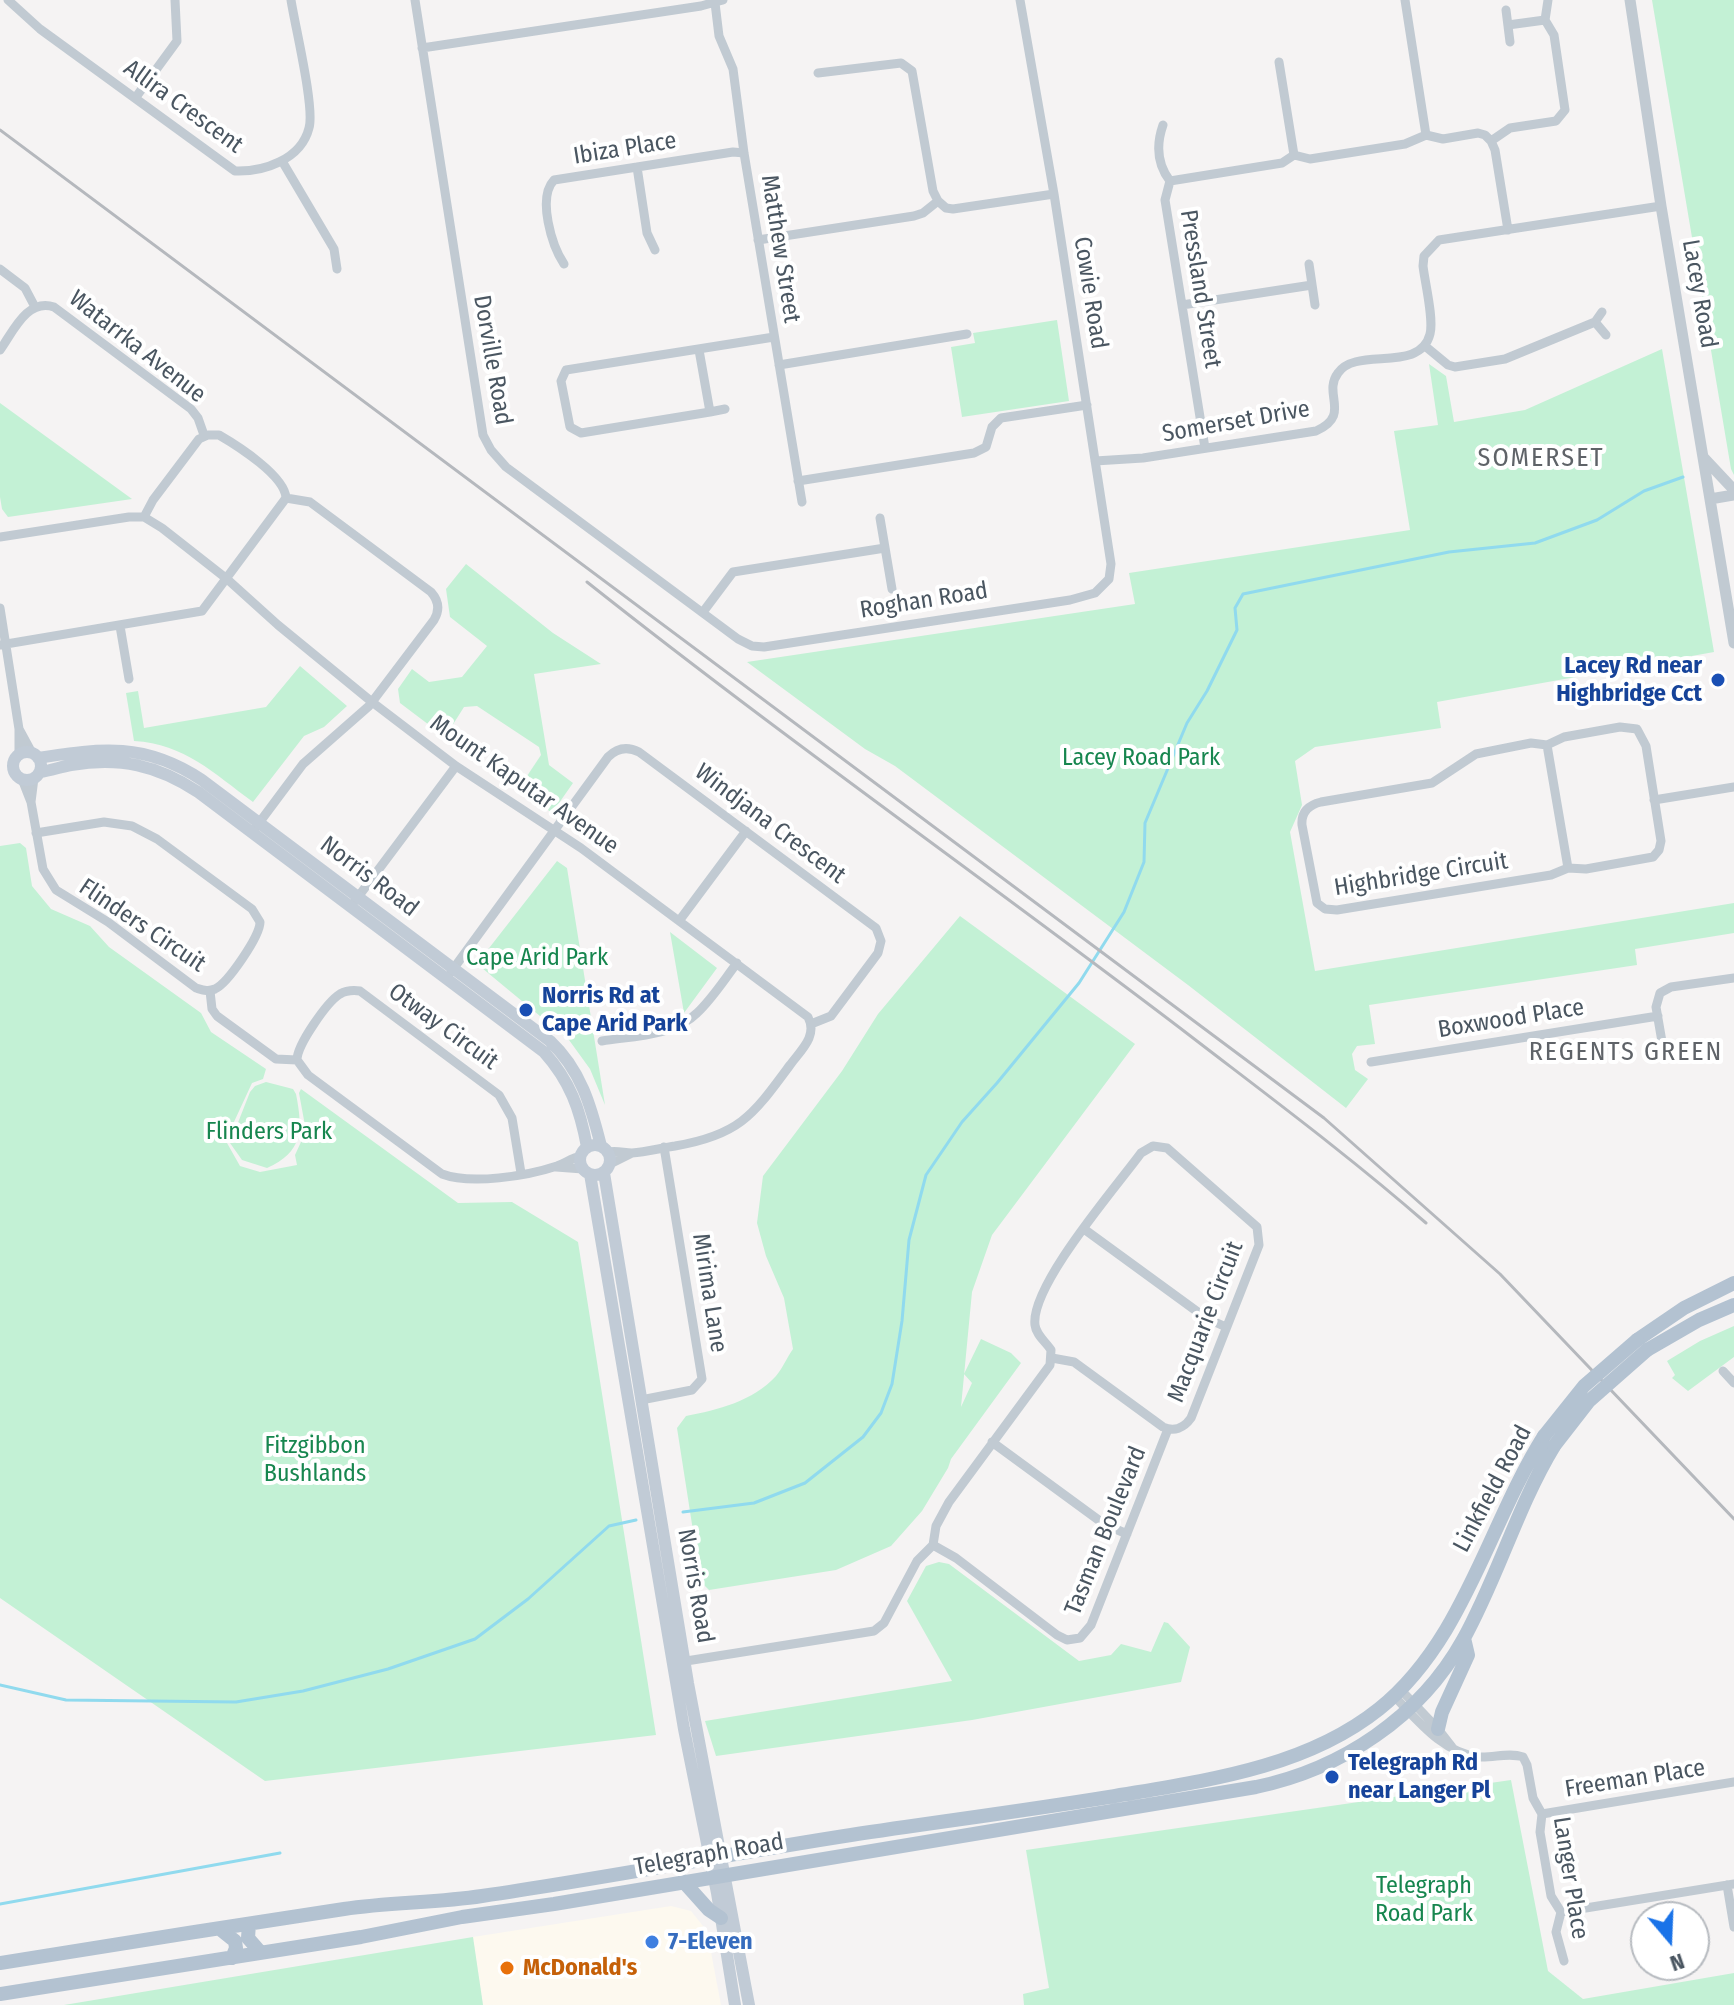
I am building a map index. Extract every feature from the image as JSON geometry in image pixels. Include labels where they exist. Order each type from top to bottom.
[{"type":"main road","name":"Norris Road","points":[[27,766],[99,761],[141,764],[180,780],[255,828],[451,973],[544,1052],[556,1066],[576,1099],[595,1160],[641,1400],[679,1663]]},
{"type":"main road","points":[[0,766],[27,766]]},
{"type":"main road","points":[[0,773],[27,766]]},
{"type":"main road","name":"Norris Road","points":[[595,1160],[679,1663],[716,1857],[749,2005]]},
{"type":"main road","name":"Linkfield Road","points":[[1398,1693],[1450,1624],[1520,1477],[1549,1441],[1642,1345],[1684,1308],[1734,1283]]},
{"type":"main road","name":"Linkfield Road","points":[[1642,1345],[1734,1305]]},
{"type":"main road","name":"Linkfield Road","points":[[1411,1707],[1442,1671],[1464,1638],[1549,1441]]},
{"type":"main road","points":[[1438,1729],[1446,1702],[1468,1655],[1464,1638]]},
{"type":"main road","name":"Telegraph Road","points":[[0,1963],[366,1906],[477,1897],[1030,1810],[1215,1777],[1286,1759],[1320,1746],[1365,1720],[1398,1693]]},
{"type":"main road","name":"Telegraph Road","points":[[0,1994],[1276,1783],[1342,1757],[1373,1738],[1411,1707]]},
{"type":"main road","name":"Norris Road","points":[[720,1875],[721,1918],[735,2005]]},
{"type":"main road","points":[[683,1881],[709,1910],[721,1918]]},
{"type":"main road","points":[[249,1924],[249,1941],[261,1953]]},
{"type":"main road","points":[[220,1929],[235,1941],[232,1958]]},
{"type":"street","name":"Allira Crescent","points":[[8,0],[40,29],[235,171],[257,172],[282,161]]},
{"type":"street","points":[[136,97],[177,41],[175,0]]},
{"type":"street","points":[[291,0],[310,108],[310,127],[302,143],[282,161],[334,249],[337,269]]},
{"type":"street","name":"Dorville Road","points":[[415,0],[483,435],[506,467],[738,639],[752,646]]},
{"type":"street","name":"Cowie Road","points":[[1020,0],[1054,194],[1111,569],[1109,579],[1100,590]]},
{"type":"street","points":[[1405,0],[1426,135]]},
{"type":"street","points":[[1508,230],[1491,141],[1510,128],[1556,121],[1565,110],[1554,35],[1545,20],[1548,0]]},
{"type":"street","name":"Lacey Road","points":[[1630,0],[1734,643]]},
{"type":"street","points":[[422,48],[719,2]]},
{"type":"street","name":"Matthew Street","points":[[719,2],[719,36],[733,69],[802,502]]},
{"type":"street","points":[[1506,10],[1510,42]]},
{"type":"street","points":[[1508,25],[1545,20]]},
{"type":"street","points":[[1279,62],[1294,155]]},
{"type":"street","points":[[818,73],[901,63],[912,71],[933,191],[946,208],[1054,194]]},
{"type":"street","points":[[1163,125],[1157,140],[1163,171],[1170,181]]},
{"type":"street","name":"Pressland Street","points":[[1205,448],[1165,200],[1170,181],[1282,163],[1294,155],[1310,159],[1405,144],[1426,135],[1443,139],[1478,133],[1491,141]]},
{"type":"street","name":"Ibiza Place","points":[[564,264],[554,248],[546,197],[547,188],[554,180],[733,152],[744,153]]},
{"type":"street","points":[[637,167],[647,233],[655,250]]},
{"type":"street","points":[[758,240],[914,216],[938,201]]},
{"type":"street","points":[[1602,312],[1595,322],[1581,325],[1505,359],[1455,367],[1448,365],[1425,346],[1431,332],[1424,256],[1439,240],[1661,206]]},
{"type":"street","points":[[1309,264],[1315,305]]},
{"type":"street","points":[[0,269],[25,288],[35,307],[26,314],[0,350]]},
{"type":"street","points":[[1182,305],[1312,285]]},
{"type":"street","name":"Watarrka Avenue","points":[[35,307],[54,307],[179,400],[194,412],[204,435]]},
{"type":"street","points":[[1595,322],[1606,335]]},
{"type":"street","points":[[779,365],[967,334]]},
{"type":"street","points":[[725,409],[575,432],[570,427],[561,381],[566,370],[580,366],[774,337]]},
{"type":"street","name":"Somerset Drive","points":[[1095,461],[1130,459],[1316,431],[1327,426],[1336,409],[1333,383],[1344,367],[1411,355],[1425,346]]},
{"type":"street","points":[[699,350],[710,412]]},
{"type":"street","points":[[798,481],[974,453],[986,447],[992,427],[1001,418],[1087,405]]},
{"type":"street","points":[[0,537],[144,517],[153,500],[204,435],[223,437],[277,478],[285,488],[286,498],[202,611],[3,645]]},
{"type":"street","points":[[1704,458],[1734,493],[1710,499]]},
{"type":"street","points":[[255,828],[311,755],[372,702],[434,620],[438,610],[431,592],[310,502],[286,498]]},
{"type":"street","name":"Mount Kaputar Avenue","points":[[144,517],[227,579],[372,702],[456,766],[556,831],[805,1014],[811,1024]]},
{"type":"street","points":[[880,518],[892,589]]},
{"type":"street","points":[[703,612],[733,572],[885,548]]},
{"type":"street","name":"Roghan Road","points":[[752,646],[770,647],[970,617],[1070,600],[1100,590]]},
{"type":"street","points":[[0,608],[3,645],[27,766]]},
{"type":"street","points":[[120,626],[129,679]]},
{"type":"street","name":"Highbridge Circuit","points":[[1620,727],[1637,729],[1646,746],[1654,800],[1661,845],[1653,857],[1586,869],[1568,868],[1551,875],[1331,910],[1317,903],[1301,821],[1309,807],[1321,802],[1432,783],[1476,754],[1531,743],[1547,745],[1564,737],[1620,727]]},
{"type":"street","points":[[1547,745],[1568,868]]},
{"type":"street","name":"Windjana Crescent","points":[[556,831],[608,757],[624,748],[639,752],[870,923],[881,938],[878,953],[831,1016],[811,1024]]},
{"type":"street","name":"Flinders Circuit","points":[[27,766],[36,833],[46,876],[63,896],[97,914],[199,990],[210,991],[221,985],[257,937],[260,922],[257,913],[140,829],[104,822],[36,833]]},
{"type":"street","points":[[355,902],[456,766]]},
{"type":"street","points":[[1654,800],[1734,787]]},
{"type":"street","points":[[451,973],[556,831]]},
{"type":"street","points":[[679,921],[746,831]]},
{"type":"street","points":[[602,1041],[662,1031],[683,1024],[700,1011],[737,963]]},
{"type":"street","points":[[1665,1059],[1657,997],[1663,990],[1734,978]]},
{"type":"street","points":[[210,991],[212,1009],[217,1016],[276,1059],[286,1062],[297,1060],[308,1075],[442,1174],[470,1181],[714,1137],[746,1119],[765,1100],[807,1043],[811,1024]]},
{"type":"street","name":"Otway Circuit","points":[[297,1060],[301,1044],[337,996],[348,991],[360,991],[499,1095],[512,1118],[521,1173]]},
{"type":"street","name":"Boxwood Place","points":[[1371,1062],[1658,1016]]},
{"type":"street","name":"Macquarie Circuit","points":[[1158,1146],[1167,1148],[1259,1231],[1259,1245],[1191,1418],[1181,1428],[1168,1429],[1074,1362],[1052,1358],[1049,1347],[1036,1328],[1036,1315],[1053,1271],[1084,1229],[1145,1149],[1158,1146]]},
{"type":"street","name":"Mirima Lane","points":[[641,1400],[692,1390],[699,1386],[702,1379],[664,1147]]},
{"type":"street","points":[[1084,1229],[1206,1318],[1226,1327]]},
{"type":"street","points":[[679,1663],[874,1631],[884,1623],[917,1561],[933,1545],[936,1526],[944,1512],[1052,1358]]},
{"type":"street","points":[[1723,1371],[1734,1383]]},
{"type":"street","name":"Tasman Boulevard","points":[[933,1545],[956,1558],[1057,1635],[1072,1640],[1080,1638],[1091,1625],[1168,1429]]},
{"type":"street","points":[[992,1442],[1104,1524],[1127,1534]]},
{"type":"street","points":[[1398,1693],[1441,1743],[1452,1747]]},
{"type":"street","points":[[1411,1707],[1438,1729],[1452,1747]]},
{"type":"street","name":"Langer Place","points":[[1452,1747],[1481,1757],[1523,1757],[1533,1798],[1542,1814],[1540,1832],[1551,1896],[1561,1912],[1556,1932],[1564,1961]]},
{"type":"street","name":"Freeman Place","points":[[1542,1814],[1734,1782]]},
{"type":"street","points":[[1561,1912],[1731,1885],[1734,1927]]},
{"type":"shaded area","points":[[671,1906],[691,1911],[707,1931],[721,2005],[483,2005],[473,1937]]},
{"type":"green space","points":[[1652,0],[1734,0],[1734,475],[1731,469]]},
{"type":"green space","points":[[1057,320],[1069,401],[962,417],[951,347],[975,343],[973,333]]},
{"type":"green space","name":"Lacey Road Park","points":[[1662,349],[1714,652],[1437,702],[1441,728],[1315,747],[1295,761],[1302,805],[1290,832],[1315,971],[1734,903],[1734,933],[1635,949],[1637,965],[1369,1005],[1375,1044],[1357,1046],[1352,1054],[1355,1070],[1368,1079],[1346,1108],[1188,985],[895,766],[865,749],[747,662],[1135,604],[1129,573],[1410,530],[1394,431],[1438,425],[1429,364],[1446,376],[1454,422],[1525,410]]},
{"type":"green space","points":[[0,403],[132,499],[8,517],[2,509],[0,497]]},
{"type":"green space","points":[[466,564],[553,633],[601,664],[534,674],[549,765],[573,783],[552,813],[519,788],[541,755],[539,747],[477,706],[464,707],[445,737],[400,703],[398,689],[412,669],[429,682],[462,677],[487,646],[450,617],[446,589]]},
{"type":"green space","points":[[300,666],[347,706],[324,727],[304,736],[253,802],[184,754],[152,743],[134,741],[126,693],[138,691],[144,728],[266,707]]},
{"type":"green space","name":"Fitzgibbon Bushlands","points":[[20,843],[26,848],[32,886],[51,909],[90,926],[109,947],[201,1013],[211,1032],[266,1069],[263,1079],[252,1083],[227,1137],[227,1143],[240,1166],[260,1172],[297,1165],[295,1155],[306,1131],[299,1093],[301,1089],[458,1203],[512,1202],[578,1242],[656,1735],[265,1781],[0,1598],[0,846]]},
{"type":"green space","name":"Cape Arid Park","points":[[557,861],[567,868],[605,1105],[590,1069],[569,1040],[482,968],[481,961],[486,952]]},
{"type":"green space","points":[[960,916],[1135,1044],[992,1235],[972,1292],[964,1374],[981,1339],[1011,1353],[1021,1363],[951,1459],[922,1511],[891,1546],[836,1570],[709,1590],[701,1582],[677,1428],[686,1416],[722,1407],[757,1392],[776,1376],[793,1349],[784,1298],[766,1256],[757,1223],[763,1176],[842,1071],[878,1014]],"holes":[[[964,1374],[972,1383],[961,1407]]]},
{"type":"green space","points":[[670,932],[717,968],[684,1013]]},
{"type":"green space","name":"Flinders Park","points":[[266,1082],[293,1089],[299,1118],[298,1138],[294,1147],[279,1162],[267,1168],[242,1160],[230,1143],[250,1092],[255,1086]]},
{"type":"green space","points":[[1734,1326],[1734,1357],[1688,1391],[1672,1378],[1675,1375],[1667,1361],[1700,1341]]},
{"type":"green space","points":[[939,1562],[949,1564],[1079,1661],[1111,1655],[1121,1644],[1151,1652],[1164,1622],[1168,1623],[1190,1647],[1181,1682],[972,1720],[716,1756],[705,1721],[952,1681],[907,1601],[926,1566]]},
{"type":"green space","name":"Telegraph Road Park","points":[[1511,1780],[1548,1971],[1583,1999],[1688,1981],[1710,1981],[1710,1977],[1734,1973],[1734,2005],[1024,2005],[1023,1994],[1049,1988],[1026,1850]]},
{"type":"green space","points":[[473,1937],[483,2005],[64,2005]]},
{"type":"waterway","points":[[683,1512],[754,1503],[805,1483],[863,1437],[881,1413],[892,1384],[902,1321],[909,1240],[926,1175],[962,1122],[1079,983],[1124,912],[1144,862],[1145,823],[1187,723],[1207,691],[1237,630],[1235,608],[1243,594],[1449,552],[1535,543],[1597,520],[1644,491],[1683,477]]},
{"type":"waterway","points":[[0,1685],[66,1700],[236,1702],[303,1691],[388,1669],[475,1639],[528,1599],[609,1526],[636,1520]]},
{"type":"waterway","points":[[0,1904],[280,1853]]},
{"type":"railway","points":[[0,130],[1324,1118],[1500,1274],[1734,1519]]},
{"type":"railway","points":[[587,582],[734,696],[1180,1028],[1426,1223]]},
{"type":"place","name":"Lacey Rd near Highbridge Cct","points":[[1718,680]]},
{"type":"place","name":"Norris Rd at Cape Arid Park","points":[[526,1010]]},
{"type":"place","name":"Telegraph Rd near Langer Pl","points":[[1332,1777]]},
{"type":"place","name":"7-Eleven","points":[[652,1942]]},
{"type":"place","name":"McDonald's","points":[[507,1968]]},
{"type":"district","name":"SOMERSET","points":[[1541,459]]},
{"type":"district","name":"REGENTS GREEN","points":[[1626,1053]]}]
